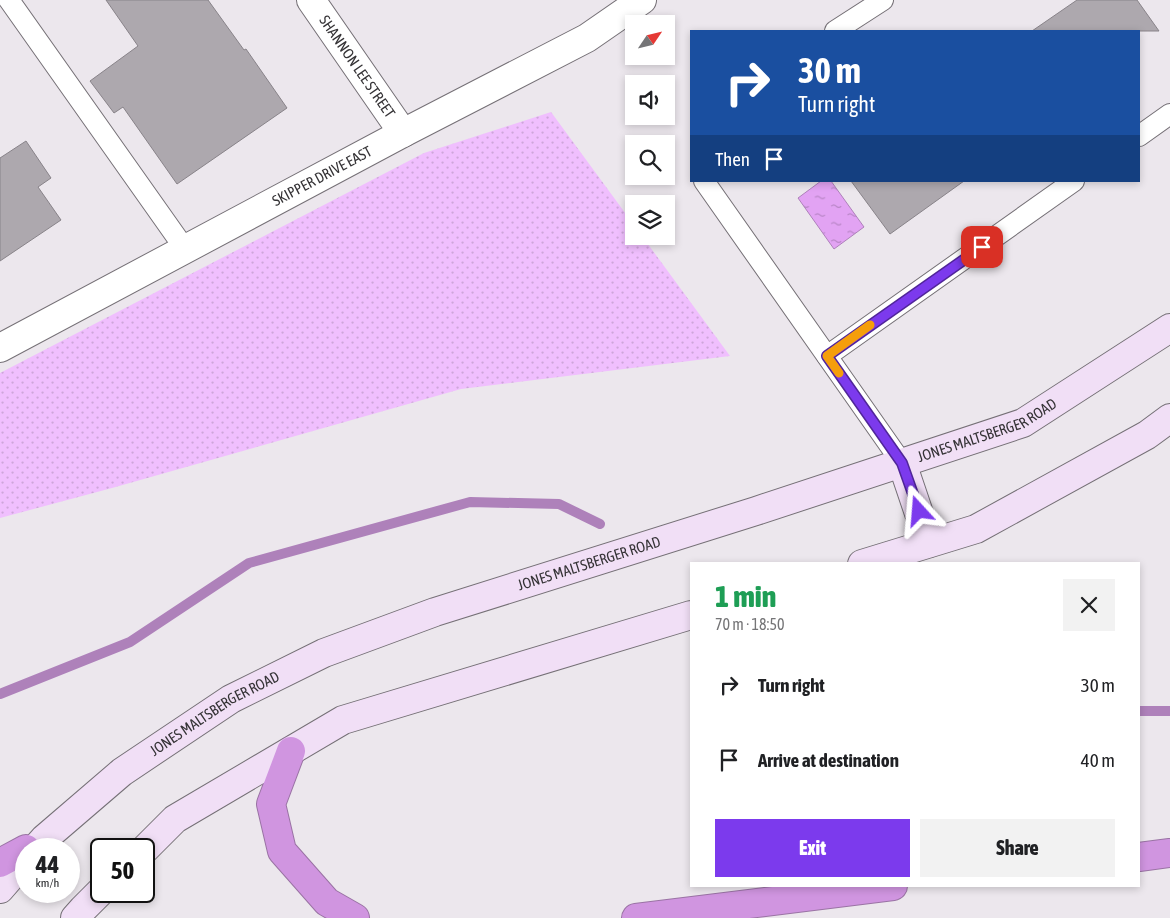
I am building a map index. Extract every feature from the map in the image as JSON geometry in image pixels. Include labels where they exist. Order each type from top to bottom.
[{"type":"highway","points":[[291,751],[271,804],[282,850],[327,902],[355,918]]},
{"type":"highway","points":[[1140,857],[1170,853]]},
{"type":"highway","points":[[0,863],[15,855]]},
{"type":"highway","points":[[636,918],[885,887]]},
{"type":"main road","name":"JONES MALTSBERGER ROAD","points":[[43,838],[122,772],[230,699],[324,653],[435,612],[756,511],[1023,423],[1170,328]]},
{"type":"main road","points":[[869,562],[976,530],[1147,435],[1170,418]]},
{"type":"main road","points":[[902,463],[930,544]]},
{"type":"main road","points":[[155,839],[176,819],[343,720],[690,615]]},
{"type":"main road","points":[[0,889],[15,872]]},
{"type":"main road","points":[[75,918],[90,901]]},
{"type":"street","name":"SHANNON LEE STREET","points":[[311,0],[403,133]]},
{"type":"street","name":"SKIPPER DRIVE EAST","points":[[0,348],[403,133],[587,38],[642,0]]},
{"type":"lane","points":[[9,0],[185,249]]},
{"type":"lane","points":[[837,30],[884,0]]},
{"type":"lane","points":[[1140,135],[1170,114]]},
{"type":"lane","points":[[705,182],[902,463]]},
{"type":"lane","points":[[827,356],[1073,182]]},
{"type":"shaded area","points":[[551,112],[625,213],[625,245],[649,245],[730,356],[461,389],[0,518],[0,373],[424,153]]},
{"type":"water","points":[[820,182],[832,182],[864,227],[834,249],[798,198]]},
{"type":"building","points":[[106,0],[208,0],[244,50],[246,49],[287,108],[177,184],[123,107],[114,113],[90,81],[138,46]]},
{"type":"building","points":[[1077,0],[1137,0],[1159,31],[1140,30],[1033,30]]},
{"type":"building","points":[[26,141],[51,178],[38,187],[61,220],[0,261],[0,158]]},
{"type":"building","points":[[852,182],[963,182],[890,234]]},
{"type":"waterway","points":[[0,694],[130,642],[249,563],[470,502],[559,504],[600,524]]},
{"type":"waterway","points":[[1140,711],[1170,711]]},
{"type":"slow traffic","points":[[839,373],[827,356],[870,325]]},
{"type":"route","points":[[919,511],[902,463],[827,356],[982,247]]}]
